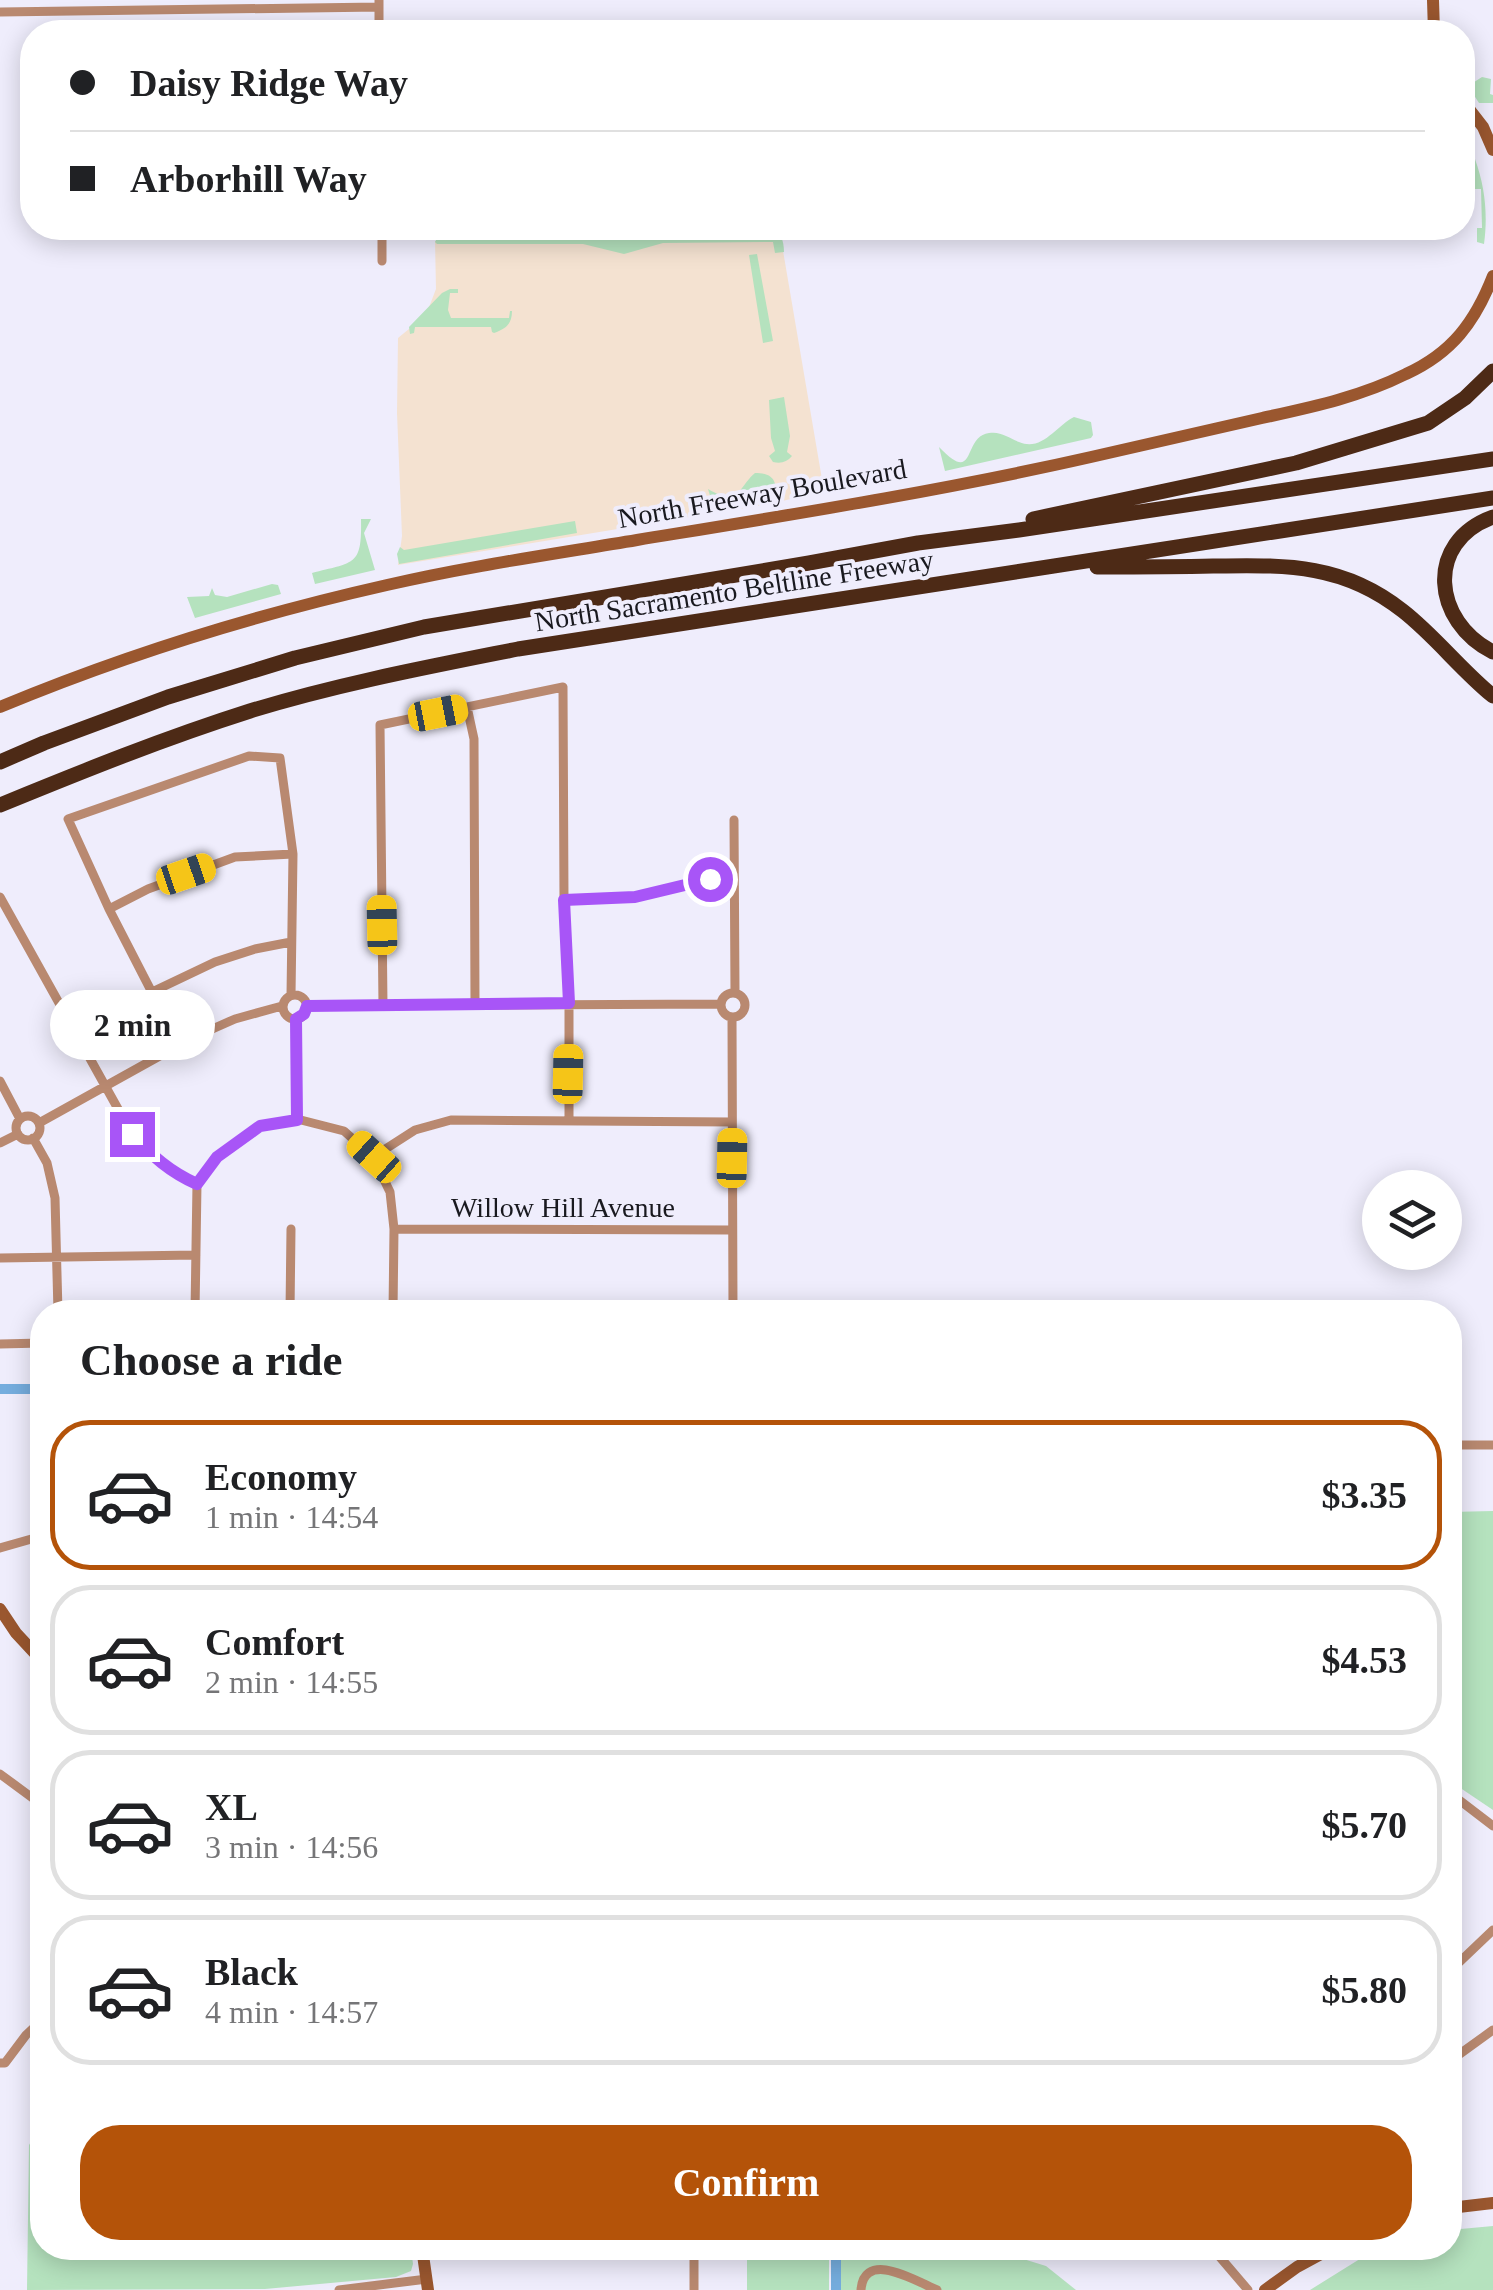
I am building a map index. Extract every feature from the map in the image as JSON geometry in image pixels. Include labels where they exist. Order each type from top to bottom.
[{"type":"highway","points":[[918,543],[1296,463],[1428,423],[1465,398],[1493,371]]},
{"type":"highway","points":[[1351,480],[1493,450]]},
{"type":"highway","name":"North Sacramento Beltline Freeway","points":[[0,762],[168,696],[295,658],[406,631],[918,543],[1493,459]]},
{"type":"highway","name":"North Sacramento Beltline Freeway","points":[[0,805],[124,754],[252,710],[384,676],[518,649],[1493,498]]},
{"type":"highway","points":[[1493,517],[1478,522],[1460,538],[1448,558],[1443,582],[1448,606],[1459,626],[1474,642],[1493,652]]},
{"type":"highway","points":[[1043,568],[1268,566],[1305,568],[1340,576],[1374,591],[1404,612],[1491,695]]},
{"type":"street","points":[[0,12],[379,4]]},
{"type":"street","points":[[1475,116],[1493,150]]},
{"type":"street","points":[[382,240],[382,261]]},
{"type":"street","name":"North Freeway Boulevard","points":[[0,707],[216,629],[388,584],[1027,471],[1344,399],[1408,374],[1451,346],[1478,312],[1493,276]]},
{"type":"street","points":[[383,1005],[380,725],[562,688],[569,1120]]},
{"type":"street","points":[[467,707],[474,739],[475,1004]]},
{"type":"street","points":[[179,1045],[109,910],[68,819],[249,756],[280,758],[293,854],[292,995]]},
{"type":"street","points":[[734,820],[735,994]]},
{"type":"street","points":[[109,910],[148,888],[235,857],[293,854]]},
{"type":"street","points":[[564,900],[635,897],[710,879],[734,879]]},
{"type":"street","points":[[0,897],[132,1134],[155,1160],[197,1184]]},
{"type":"street","points":[[152,992],[215,962],[291,942]]},
{"type":"street","points":[[727,994],[741,997],[744,1004],[742,1012],[732,1017],[725,1014],[721,1004],[727,994]]},
{"type":"street","points":[[292,995],[304,998],[307,1006],[296,1019],[285,1015],[282,1006],[292,995]]},
{"type":"street","points":[[307,1006],[721,1004]]},
{"type":"street","points":[[39,1123],[179,1045],[235,1020],[282,1006]]},
{"type":"street","points":[[732,1017],[733,1300]]},
{"type":"street","points":[[296,1019],[297,1120]]},
{"type":"street","points":[[0,1081],[20,1119]]},
{"type":"street","points":[[29,1116],[39,1123],[39,1132],[33,1138],[25,1139],[18,1134],[16,1126],[20,1119],[29,1116]]},
{"type":"street","points":[[195,1300],[197,1184],[217,1157],[260,1126],[297,1120],[344,1131],[374,1157],[390,1192],[394,1229],[392,1300]]},
{"type":"street","points":[[374,1157],[415,1130],[451,1120],[732,1122]]},
{"type":"street","points":[[0,1143],[18,1134]]},
{"type":"street","points":[[33,1138],[47,1164],[56,1198],[58,1300]]},
{"type":"street","points":[[290,1300],[291,1228]]},
{"type":"street","name":"Willow Hill Avenue","points":[[394,1229],[732,1230]]},
{"type":"street","points":[[0,1258],[196,1255]]},
{"type":"street","points":[[0,1344],[30,1343]]},
{"type":"street","points":[[1462,1445],[1493,1445]]},
{"type":"street","points":[[0,1548],[30,1539]]},
{"type":"street","points":[[0,1610],[30,1648]]},
{"type":"street","points":[[0,1774],[30,1796]]},
{"type":"street","points":[[1462,1803],[1493,1826]]},
{"type":"street","points":[[1462,1960],[1493,1930]]},
{"type":"street","points":[[0,2062],[6,2062],[30,2031]]},
{"type":"street","points":[[1462,2053],[1491,2035]]},
{"type":"street","points":[[1462,2207],[1493,2203]]},
{"type":"street","points":[[694,2260],[694,2290]]},
{"type":"street","points":[[1222,2260],[1248,2290]]},
{"type":"street","points":[[1265,2290],[1310,2260]]},
{"type":"street","points":[[861,2290],[866,2274],[884,2269],[937,2290]]},
{"type":"street","points":[[339,2290],[427,2284]]},
{"type":"shaded area","points":[[781,240],[824,491],[770,504],[398,565],[402,536],[398,338],[426,315],[436,289],[435,241]]},
{"type":"green space","points":[[1482,77],[1491,79],[1493,103],[1479,103],[1475,82]]},
{"type":"green space","points":[[1475,159],[1485,201],[1484,244],[1477,242],[1477,228],[1482,228],[1481,189],[1475,189]]},
{"type":"green space","points":[[782,240],[784,252],[775,253],[773,242],[663,243],[624,254],[583,244],[435,242]]},
{"type":"green space","points":[[757,254],[773,341],[763,343],[749,255]]},
{"type":"green space","points":[[450,289],[458,289],[458,293],[450,293],[451,318],[509,318],[512,311],[509,323],[494,333],[491,327],[415,327],[410,334],[409,327]]},
{"type":"green space","points":[[784,397],[790,436],[787,452],[792,456],[776,463],[769,456],[775,451],[769,400]]},
{"type":"green space","points":[[1074,417],[1091,422],[1091,438],[945,471],[939,447],[951,458],[964,461],[981,436],[997,433],[1035,444]]},
{"type":"green space","points":[[755,473],[771,477],[777,502],[715,512],[708,489],[733,496]]},
{"type":"green space","points":[[361,519],[371,519],[364,533],[375,570],[315,584],[312,573],[353,560],[360,546]]},
{"type":"green space","points":[[575,521],[577,533],[399,564],[400,547],[404,550]]},
{"type":"green space","points":[[278,585],[281,594],[195,618],[187,597],[209,596],[212,588],[215,595],[227,597]]},
{"type":"green space","points":[[1493,1511],[1493,1810],[1462,1789],[1462,1512]]},
{"type":"green space","points":[[29,2145],[30,2260],[412,2260],[411,2271],[396,2277],[265,2289],[27,2290]]},
{"type":"green space","points":[[1493,2226],[1493,2290],[1310,2290],[1358,2260],[1462,2260],[1462,2229]]},
{"type":"green space","points":[[747,2260],[829,2260],[829,2290],[747,2290]]},
{"type":"green space","points":[[839,2260],[1027,2260],[1046,2266],[1076,2290],[840,2290]]},
{"type":"waterway","points":[[0,1389],[30,1389]]},
{"type":"waterway","points":[[836,2260],[836,2290]]},
{"type":"route","points":[[132,1134],[155,1160],[197,1184],[217,1157],[260,1126],[297,1120],[296,1019],[301,1018],[307,1006],[569,1003],[564,900],[635,897],[710,879]]}]
